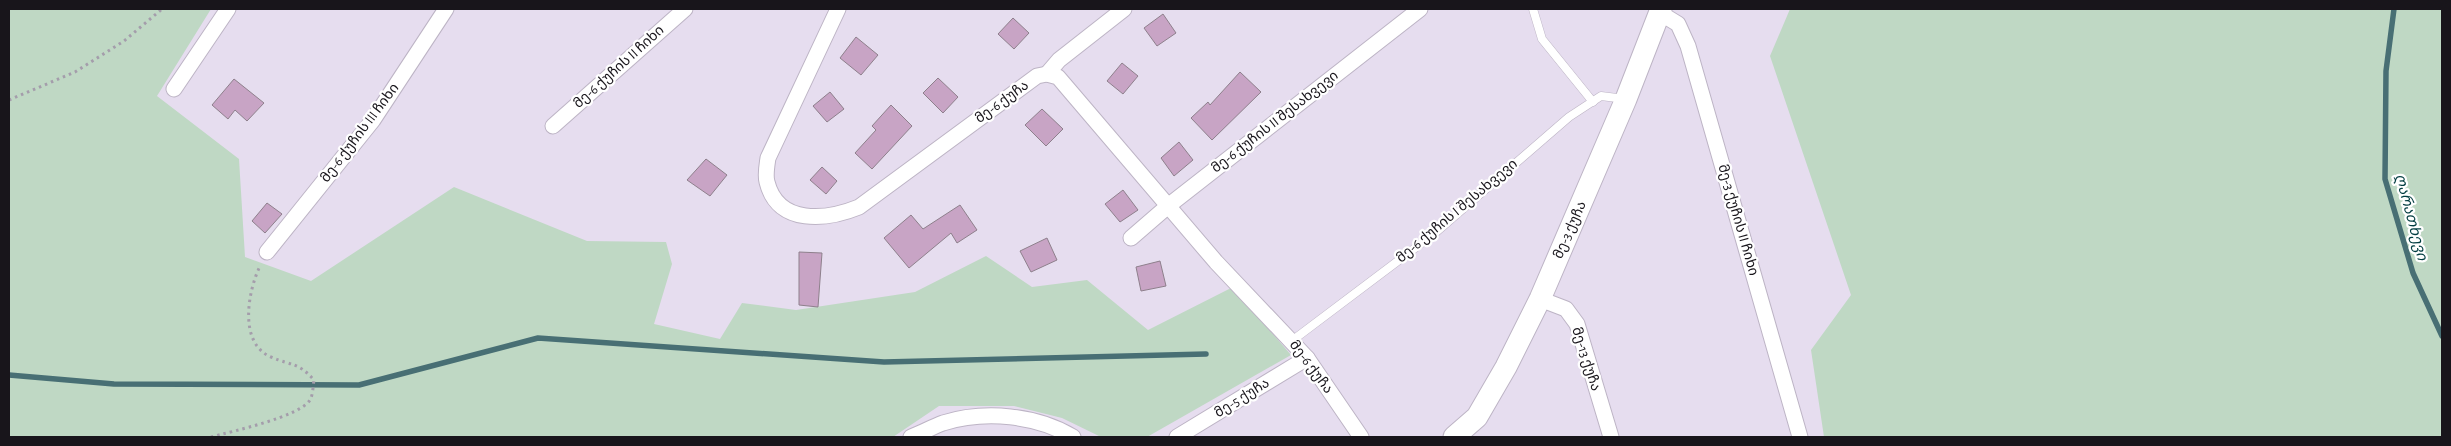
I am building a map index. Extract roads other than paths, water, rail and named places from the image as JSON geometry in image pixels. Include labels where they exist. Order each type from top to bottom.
[{"type":"street","points":[[174,89],[228,9]]},
{"type":"street","name":"მე-6 ქუჩის III ჩიხი","points":[[266,252],[373,120],[446,9]]},
{"type":"street","name":"მე-6 ქუჩის II ჩიხი","points":[[553,126],[685,9]]},
{"type":"street","name":"მე-6 ქუჩა","points":[[838,9],[768,158],[766,181],[775,199],[788,210],[806,216],[823,218],[839,215],[859,206],[1037,76],[1047,74],[1058,77],[1216,262],[1292,340],[1307,358],[1361,437]]},
{"type":"street","points":[[1047,74],[1059,60],[1124,9]]},
{"type":"street","name":"მე-6 ქუჩის II შესახვევი","points":[[1132,238],[1168,206],[1420,9]]},
{"type":"street","name":"მე-3 ქუჩა","points":[[1454,437],[1477,417],[1506,367],[1540,299],[1626,99],[1660,11]]},
{"type":"street","name":"მე-3 ქუჩის II ჩიხი","points":[[1660,11],[1678,24],[1688,46],[1800,437]]},
{"type":"street","name":"მე-13 ქუჩა","points":[[1540,299],[1566,308],[1577,324],[1611,437]]},
{"type":"street","name":"მე-5 ქუჩა","points":[[1177,437],[1307,358]]},
{"type":"street","points":[[912,437],[944,423],[985,416],[1024,418],[1074,437]]},
{"type":"lane","points":[[1533,9],[1542,39],[1593,102]]},
{"type":"lane","name":"მე-6 ქუჩის I შესახვევი","points":[[1292,340],[1435,232],[1568,117],[1601,96],[1626,99]]},
{"type":"waterway","name":"ღარათხევი","points":[[2394,9],[2386,71],[2385,179],[2413,273],[2442,336]]},
{"type":"waterway","points":[[9,375],[114,384],[359,385],[538,338],[884,362],[1206,354]]}]
